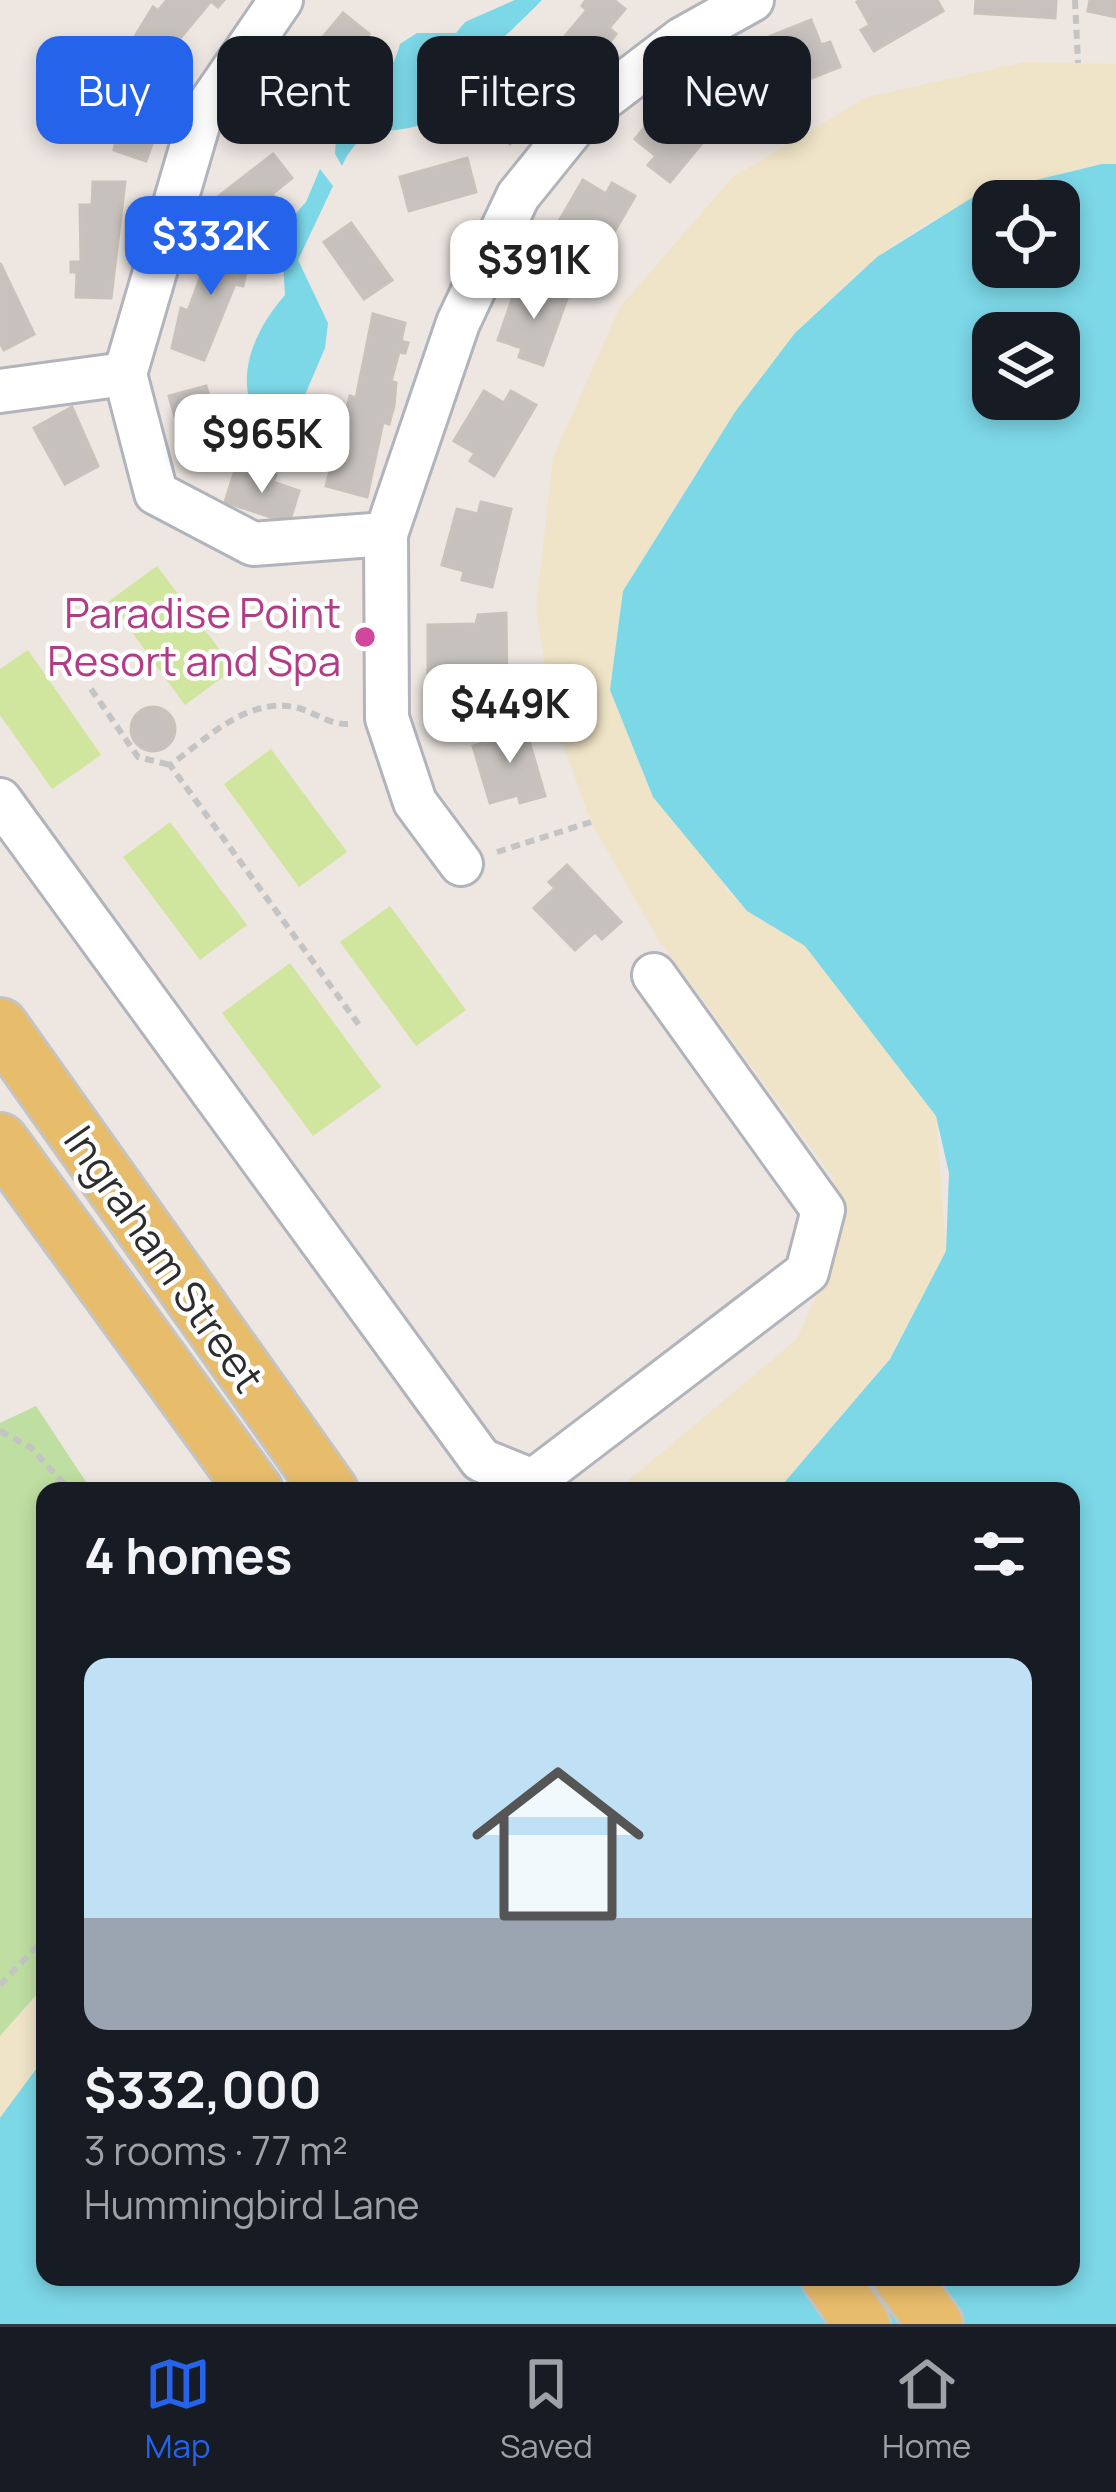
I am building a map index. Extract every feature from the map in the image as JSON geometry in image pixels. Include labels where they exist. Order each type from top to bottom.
[{"type":"main road","name":"Ingraham Street","points":[[0,1026],[324,1482]]},
{"type":"main road","name":"Ingraham Street","points":[[0,1141],[248,1482]]},
{"type":"main road","points":[[835,2286],[862,2324]]},
{"type":"main road","points":[[908,2286],[935,2324]]},
{"type":"street","points":[[280,0],[200,118],[125,374],[156,493],[253,544],[386,534]]},
{"type":"street","points":[[461,864],[415,802],[387,718],[386,534],[458,323],[518,196],[585,113],[682,39],[752,0]]},
{"type":"street","points":[[0,391],[125,374]]},
{"type":"street","points":[[0,800],[482,1460],[533,1481],[806,1272],[823,1210],[654,975]]},
{"type":"path","points":[[1075,0],[1078,63]]},
{"type":"path","points":[[91,689],[138,757],[170,765],[362,1029]]},
{"type":"path","points":[[170,765],[245,712],[262,706],[296,707],[341,725],[387,718]]},
{"type":"path","points":[[461,864],[591,822]]},
{"type":"path","points":[[0,1431],[30,1447],[63,1482]]},
{"type":"path","points":[[0,1985],[36,1947]]},
{"type":"green space","points":[[157,566],[234,669],[185,705],[109,601]]},
{"type":"green space","points":[[28,650],[101,755],[52,789],[0,715],[0,669]]},
{"type":"green space","points":[[271,749],[347,852],[299,887],[224,784]]},
{"type":"green space","points":[[170,822],[247,925],[200,960],[123,857]]},
{"type":"green space","points":[[390,906],[466,1010],[416,1046],[340,942]]},
{"type":"green space","points":[[290,963],[381,1087],[313,1136],[222,1013]]},
{"type":"green space","points":[[36,1406],[86,1482],[36,1482],[36,2069],[0,2118],[0,1423]]},
{"type":"sand","points":[[1026,62],[1116,64],[1116,164],[1035,180],[972,180],[972,202],[899,242],[842,289],[791,342],[745,402],[623,591],[725,888],[747,911],[805,946],[936,1116],[946,1251],[889,1359],[785,1482],[627,1482],[797,1339],[839,1244],[834,1179],[658,939],[591,822],[553,716],[536,608],[553,458],[620,307],[733,177],[788,144],[811,144],[811,130],[867,97]]},
{"type":"sand","points":[[36,1995],[36,2069],[0,2118],[0,2036]]},
{"type":"water","points":[[515,0],[542,0],[505,36],[417,36],[417,126],[393,131],[393,62],[400,44],[417,33],[456,33],[465,22]]},
{"type":"water","points":[[336,144],[357,144],[342,166]]},
{"type":"water","points":[[1116,164],[1116,2324],[0,2324],[0,2118],[36,2069],[36,2286],[1080,2286],[1080,1482],[785,1482],[890,1359],[946,1251],[949,1173],[936,1116],[805,946],[747,911],[653,797],[610,690],[623,591],[735,412],[795,333],[877,257],[972,198],[972,288],[1080,288],[1080,180],[1036,180]]},
{"type":"water","points":[[320,169],[333,186],[298,260],[328,323],[325,348],[287,437],[277,443],[252,407],[248,369],[260,331],[285,295],[281,230],[306,202]]},
{"type":"building","points":[[167,0],[224,0],[218,7],[211,1],[182,36],[135,36],[153,7],[158,11]]},
{"type":"building","points":[[586,0],[614,0],[625,9],[609,28],[614,36],[565,36],[587,10],[582,6]]},
{"type":"building","points":[[861,0],[937,0],[943,11],[874,51],[861,30],[870,25],[857,2]]},
{"type":"building","points":[[976,0],[1056,0],[1055,18],[975,13]]},
{"type":"building","points":[[1090,0],[1116,0],[1116,17],[1088,11]]},
{"type":"building","points":[[343,13],[369,34],[367,36],[324,36]]},
{"type":"building","points":[[811,20],[821,45],[830,42],[840,67],[811,78],[811,36],[771,36]]},
{"type":"building","points":[[643,129],[643,144],[701,144],[670,182],[648,165],[656,156],[635,139]]},
{"type":"building","points":[[115,144],[152,144],[146,161],[114,150]]},
{"type":"building","points":[[273,154],[292,178],[272,194],[277,200],[266,208],[262,203],[239,221],[219,196]]},
{"type":"building","points":[[467,158],[476,192],[409,211],[400,177]]},
{"type":"building","points":[[583,180],[606,194],[612,183],[635,196],[595,265],[572,252],[577,243],[554,230]]},
{"type":"building","points":[[93,182],[125,182],[111,298],[76,297],[77,272],[71,272],[71,262],[81,262],[80,205],[92,205]]},
{"type":"building","points":[[351,223],[392,280],[364,299],[324,242]]},
{"type":"building","points":[[217,239],[251,251],[243,286],[235,284],[204,360],[172,348],[181,308],[188,311],[204,254],[211,256]]},
{"type":"building","points":[[0,263],[34,334],[4,350],[0,343]]},
{"type":"building","points":[[544,284],[569,293],[543,365],[519,357],[522,348],[498,340],[516,288],[540,296]]},
{"type":"building","points":[[373,314],[405,323],[401,341],[408,343],[405,353],[399,352],[391,381],[396,383],[394,406],[389,424],[383,422],[367,497],[326,486],[350,396],[356,398]]},
{"type":"building","points":[[206,386],[214,413],[220,411],[223,423],[217,425],[225,452],[188,463],[169,396]]},
{"type":"building","points":[[484,391],[504,403],[511,391],[536,405],[494,476],[470,461],[475,453],[454,441]]},
{"type":"building","points":[[72,407],[98,466],[65,484],[34,428]]},
{"type":"building","points":[[235,470],[261,478],[263,471],[276,475],[273,482],[299,491],[289,523],[225,502]]},
{"type":"building","points":[[481,502],[511,509],[492,587],[462,580],[464,571],[442,565],[457,509],[478,514]]},
{"type":"building","points":[[506,613],[507,692],[428,699],[428,625],[476,624],[478,615]]},
{"type":"building","points":[[153,707],[169,713],[175,729],[169,745],[153,751],[137,745],[131,729],[137,713]]},
{"type":"building","points":[[523,720],[545,796],[520,803],[518,795],[490,803],[473,746],[501,738],[498,727]]},
{"type":"building","points":[[567,865],[621,922],[602,939],[595,932],[575,950],[534,908],[555,888],[549,882]]},
{"type":"place","name":"Paradise Point Resort and Spa","points":[[365,637]]}]
